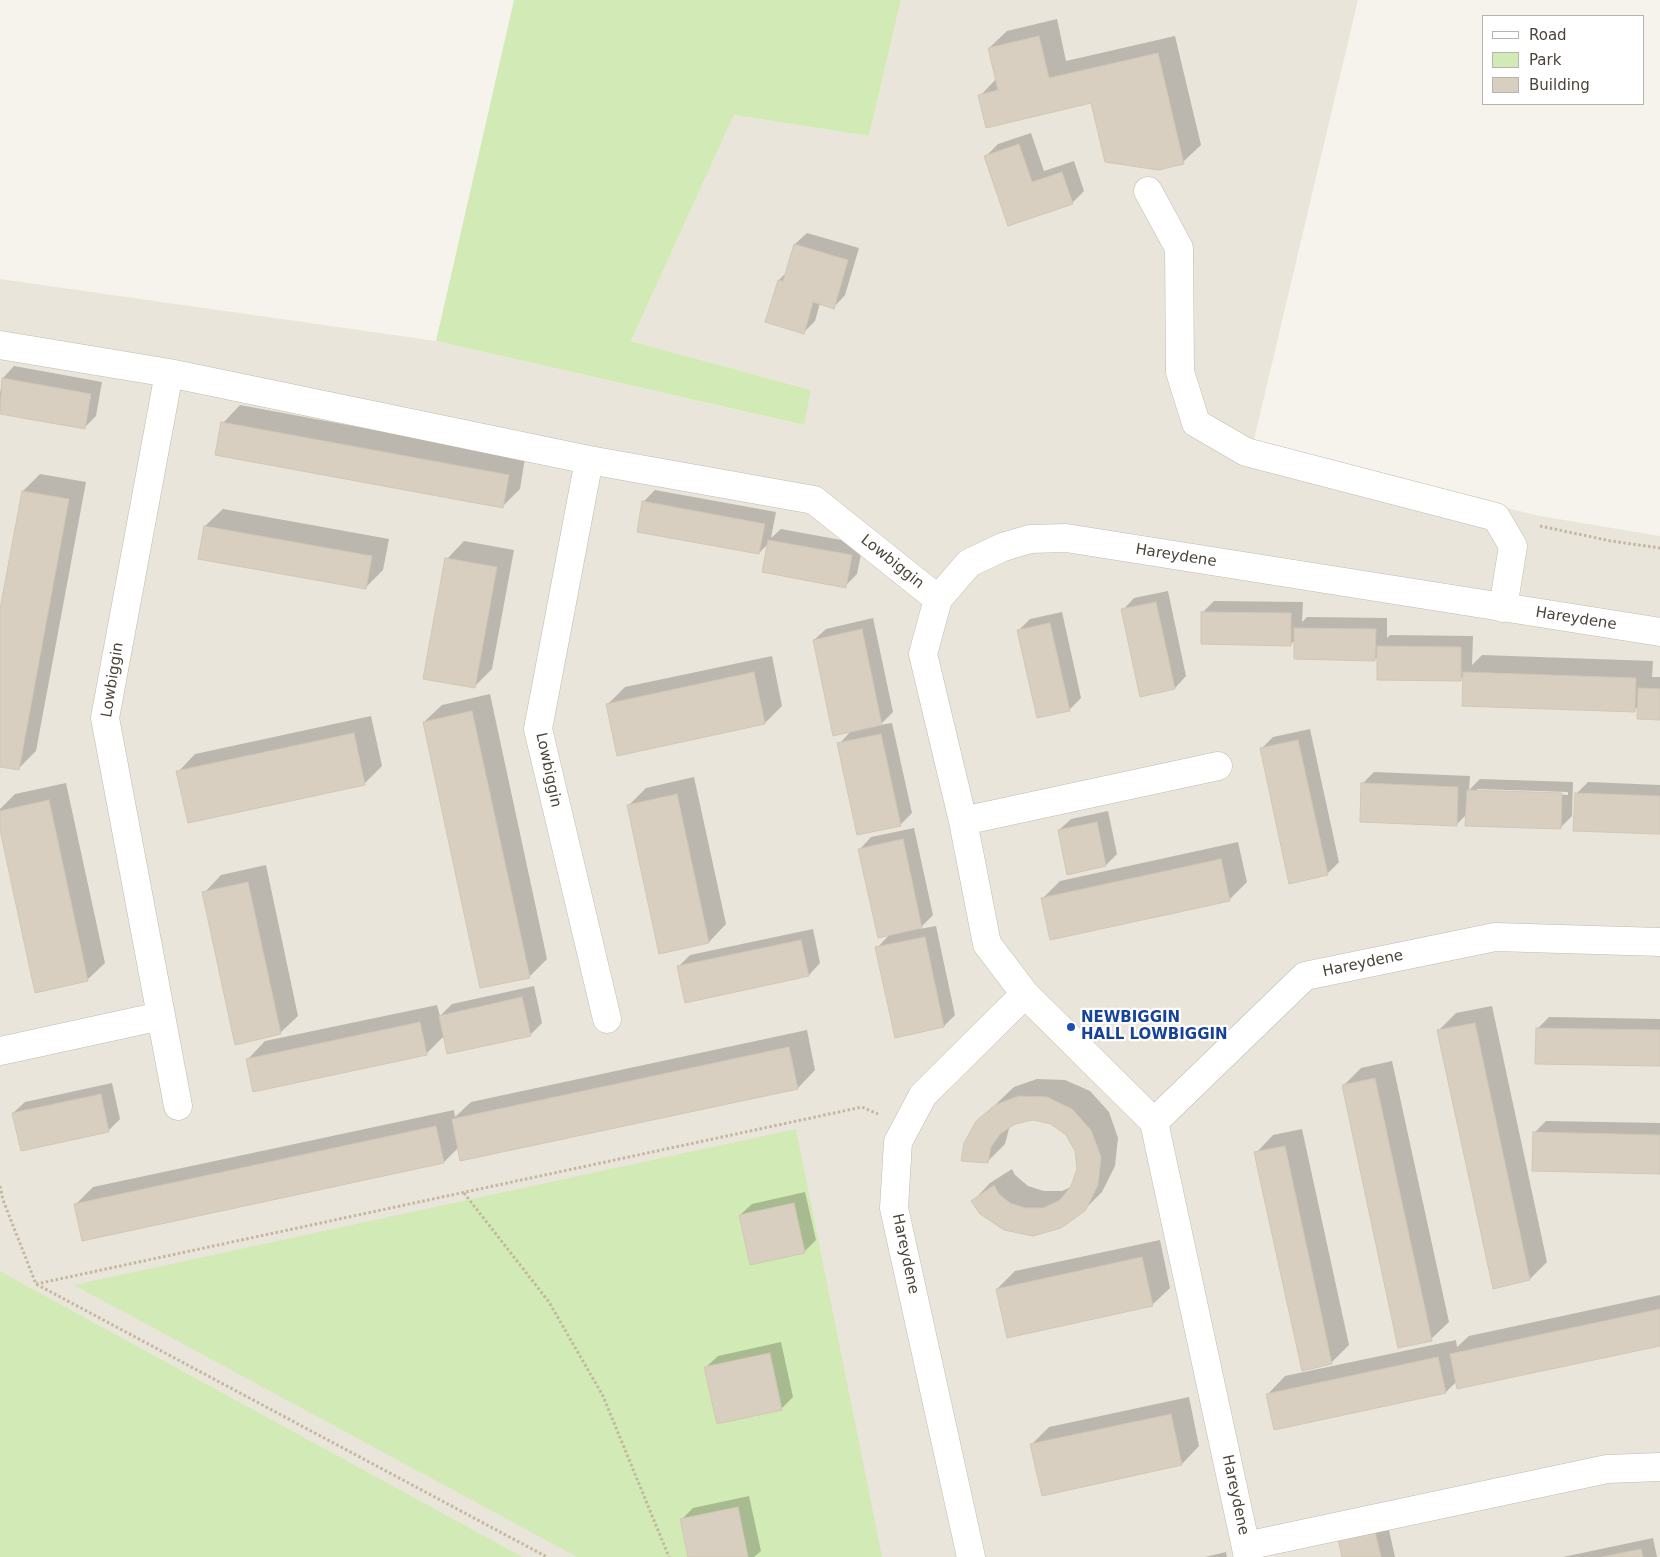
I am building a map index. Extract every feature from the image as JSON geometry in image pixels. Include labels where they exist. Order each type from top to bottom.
[{"type":"street","points":[[1148,191],[1178,248],[1180,372],[1196,423],[1246,452],[1496,517],[1513,546],[1503,608]]},
{"type":"street","name":"Lowbiggin","points":[[0,345],[169,373],[589,460],[814,500],[938,599]]},
{"type":"street","name":"Lowbiggin","points":[[169,373],[105,718],[178,1106]]},
{"type":"street","name":"Lowbiggin","points":[[589,460],[538,729],[607,1019]]},
{"type":"street","name":"Hareydene","points":[[1660,632],[1066,538],[1030,539],[1003,547],[969,563],[938,599],[923,654],[963,821],[987,944],[1025,994],[1154,1122],[1247,1552],[1607,1469],[1660,1468]]},
{"type":"street","points":[[963,821],[1218,766]]},
{"type":"street","name":"Hareydene","points":[[1154,1122],[1305,976],[1495,937],[1660,942]]},
{"type":"street","name":"Hareydene","points":[[971,1557],[894,1208],[898,1142],[923,1095],[1025,994]]},
{"type":"street","points":[[0,1051],[161,1016]]},
{"type":"path","points":[[1496,517],[1611,541],[1660,548]]},
{"type":"path","points":[[36,1284],[862,1107],[907,1126]]},
{"type":"path","points":[[0,1186],[3,1200],[36,1284],[547,1557]]},
{"type":"path","points":[[464,1192],[548,1302],[603,1396],[669,1557]]},
{"type":"shaded area","points":[[901,0],[1358,0],[1252,448],[1540,516],[1660,536],[1660,1557],[523,1557],[0,1271],[0,279],[436,341],[803,425],[811,390],[631,341],[734,115],[869,136]]},
{"type":"green space","points":[[514,0],[901,0],[869,136],[734,115],[631,341],[811,390],[804,425],[436,341]]},
{"type":"green space","points":[[796,1129],[882,1557],[577,1557],[74,1285]]},
{"type":"green space","points":[[0,1271],[523,1557],[0,1557]]},
{"type":"building","points":[[1039,36],[1049,78],[1158,53],[1184,164],[1158,170],[1105,162],[1091,103],[986,128],[978,95],[998,90],[988,48]]},
{"type":"building","points":[[1019,144],[1032,182],[1062,172],[1073,204],[1008,226],[984,156]]},
{"type":"building","points":[[794,244],[848,260],[834,309],[813,302],[804,334],[765,322],[778,280],[783,281]]},
{"type":"building","points":[[2,378],[91,394],[85,429],[0,414]]},
{"type":"building","points":[[221,422],[509,475],[503,508],[215,455]]},
{"type":"building","points":[[22,491],[69,499],[19,770],[0,767],[0,609]]},
{"type":"building","points":[[642,501],[765,524],[759,554],[637,532]]},
{"type":"building","points":[[204,526],[372,556],[366,589],[198,559]]},
{"type":"building","points":[[768,540],[852,555],[846,588],[762,572]]},
{"type":"building","points":[[445,558],[497,567],[475,688],[423,679]]},
{"type":"building","points":[[1156,602],[1175,689],[1140,697],[1121,609]]},
{"type":"building","points":[[1201,612],[1291,613],[1291,646],[1201,644]]},
{"type":"building","points":[[1050,623],[1070,711],[1037,718],[1017,630]]},
{"type":"building","points":[[1294,628],[1376,629],[1375,661],[1294,659]]},
{"type":"building","points":[[862,629],[882,725],[833,736],[813,640]]},
{"type":"building","points":[[1377,646],[1461,647],[1461,681],[1377,680]]},
{"type":"building","points":[[754,672],[765,724],[617,756],[606,704]]},
{"type":"building","points":[[1463,672],[1636,678],[1635,712],[1462,706]]},
{"type":"building","points":[[1638,688],[1660,689],[1660,720],[1637,719]]},
{"type":"building","points":[[472,711],[530,978],[480,988],[423,722]]},
{"type":"building","points":[[354,733],[365,785],[188,823],[176,771]]},
{"type":"building","points":[[881,734],[901,826],[857,835],[837,743]]},
{"type":"building","points":[[1298,740],[1328,875],[1289,884],[1260,748]]},
{"type":"building","points":[[1361,783],[1458,787],[1457,826],[1360,822]]},
{"type":"building","points":[[1467,790],[1562,793],[1561,829],[1465,826]]},
{"type":"building","points":[[1575,793],[1660,796],[1660,834],[1573,831]]},
{"type":"building","points":[[677,794],[709,943],[659,954],[627,805]]},
{"type":"building","points":[[49,800],[88,981],[35,993],[0,830],[0,811]]},
{"type":"building","points":[[1097,822],[1106,866],[1067,875],[1058,830]]},
{"type":"building","points":[[903,839],[922,928],[878,938],[858,849]]},
{"type":"building","points":[[1221,859],[1230,901],[1050,940],[1041,898]]},
{"type":"building","points":[[248,882],[281,1034],[235,1045],[202,892]]},
{"type":"building","points":[[925,937],[944,1027],[895,1038],[875,947]]},
{"type":"building","points":[[801,940],[809,976],[685,1003],[677,966]]},
{"type":"building","points":[[522,997],[531,1036],[447,1054],[439,1016]]},
{"type":"building","points":[[420,1022],[427,1055],[253,1092],[246,1059]]},
{"type":"building","points":[[1475,1023],[1530,1280],[1493,1289],[1437,1030]]},
{"type":"building","points":[[1536,1028],[1660,1030],[1660,1066],[1535,1064]]},
{"type":"building","points":[[789,1047],[798,1089],[460,1161],[452,1119]]},
{"type":"building","points":[[1375,1078],[1432,1341],[1398,1348],[1342,1085]]},
{"type":"building","points":[[101,1094],[109,1132],[21,1151],[12,1113]]},
{"type":"building","points":[[1019,1096],[1047,1097],[1072,1109],[1091,1130],[1101,1157],[1098,1185],[1085,1211],[1061,1228],[1033,1236],[1004,1230],[980,1214],[971,1201],[994,1185],[998,1193],[1010,1203],[1025,1208],[1043,1208],[1060,1200],[1071,1186],[1077,1169],[1075,1151],[1066,1135],[1051,1124],[1033,1120],[1015,1124],[1000,1134],[991,1147],[988,1163],[961,1161],[964,1143],[976,1121],[995,1105]]},
{"type":"building","points":[[436,1126],[444,1163],[82,1241],[74,1204]]},
{"type":"building","points":[[1533,1132],[1660,1135],[1660,1174],[1532,1171]]},
{"type":"building","points":[[1285,1146],[1332,1364],[1302,1371],[1254,1152]]},
{"type":"building","points":[[794,1203],[805,1253],[750,1265],[739,1215]]},
{"type":"building","points":[[1142,1257],[1153,1306],[1007,1338],[996,1289]]},
{"type":"building","points":[[1660,1309],[1660,1346],[1457,1389],[1450,1354]]},
{"type":"building","points":[[770,1353],[782,1410],[717,1424],[704,1367]]},
{"type":"building","points":[[1438,1357],[1446,1393],[1274,1430],[1266,1394]]},
{"type":"building","points":[[1171,1414],[1182,1465],[1042,1496],[1030,1444]]},
{"type":"building","points":[[738,1507],[748,1557],[688,1557],[680,1519]]},
{"type":"building","points":[[1375,1532],[1381,1557],[1342,1557],[1338,1539]]},
{"type":"building","points":[[1641,1549],[1643,1557],[1602,1557]]},
{"type":"place","name":"NEWBIGGIN HALL LOWBIGGIN","points":[[1071,1027]]}]
